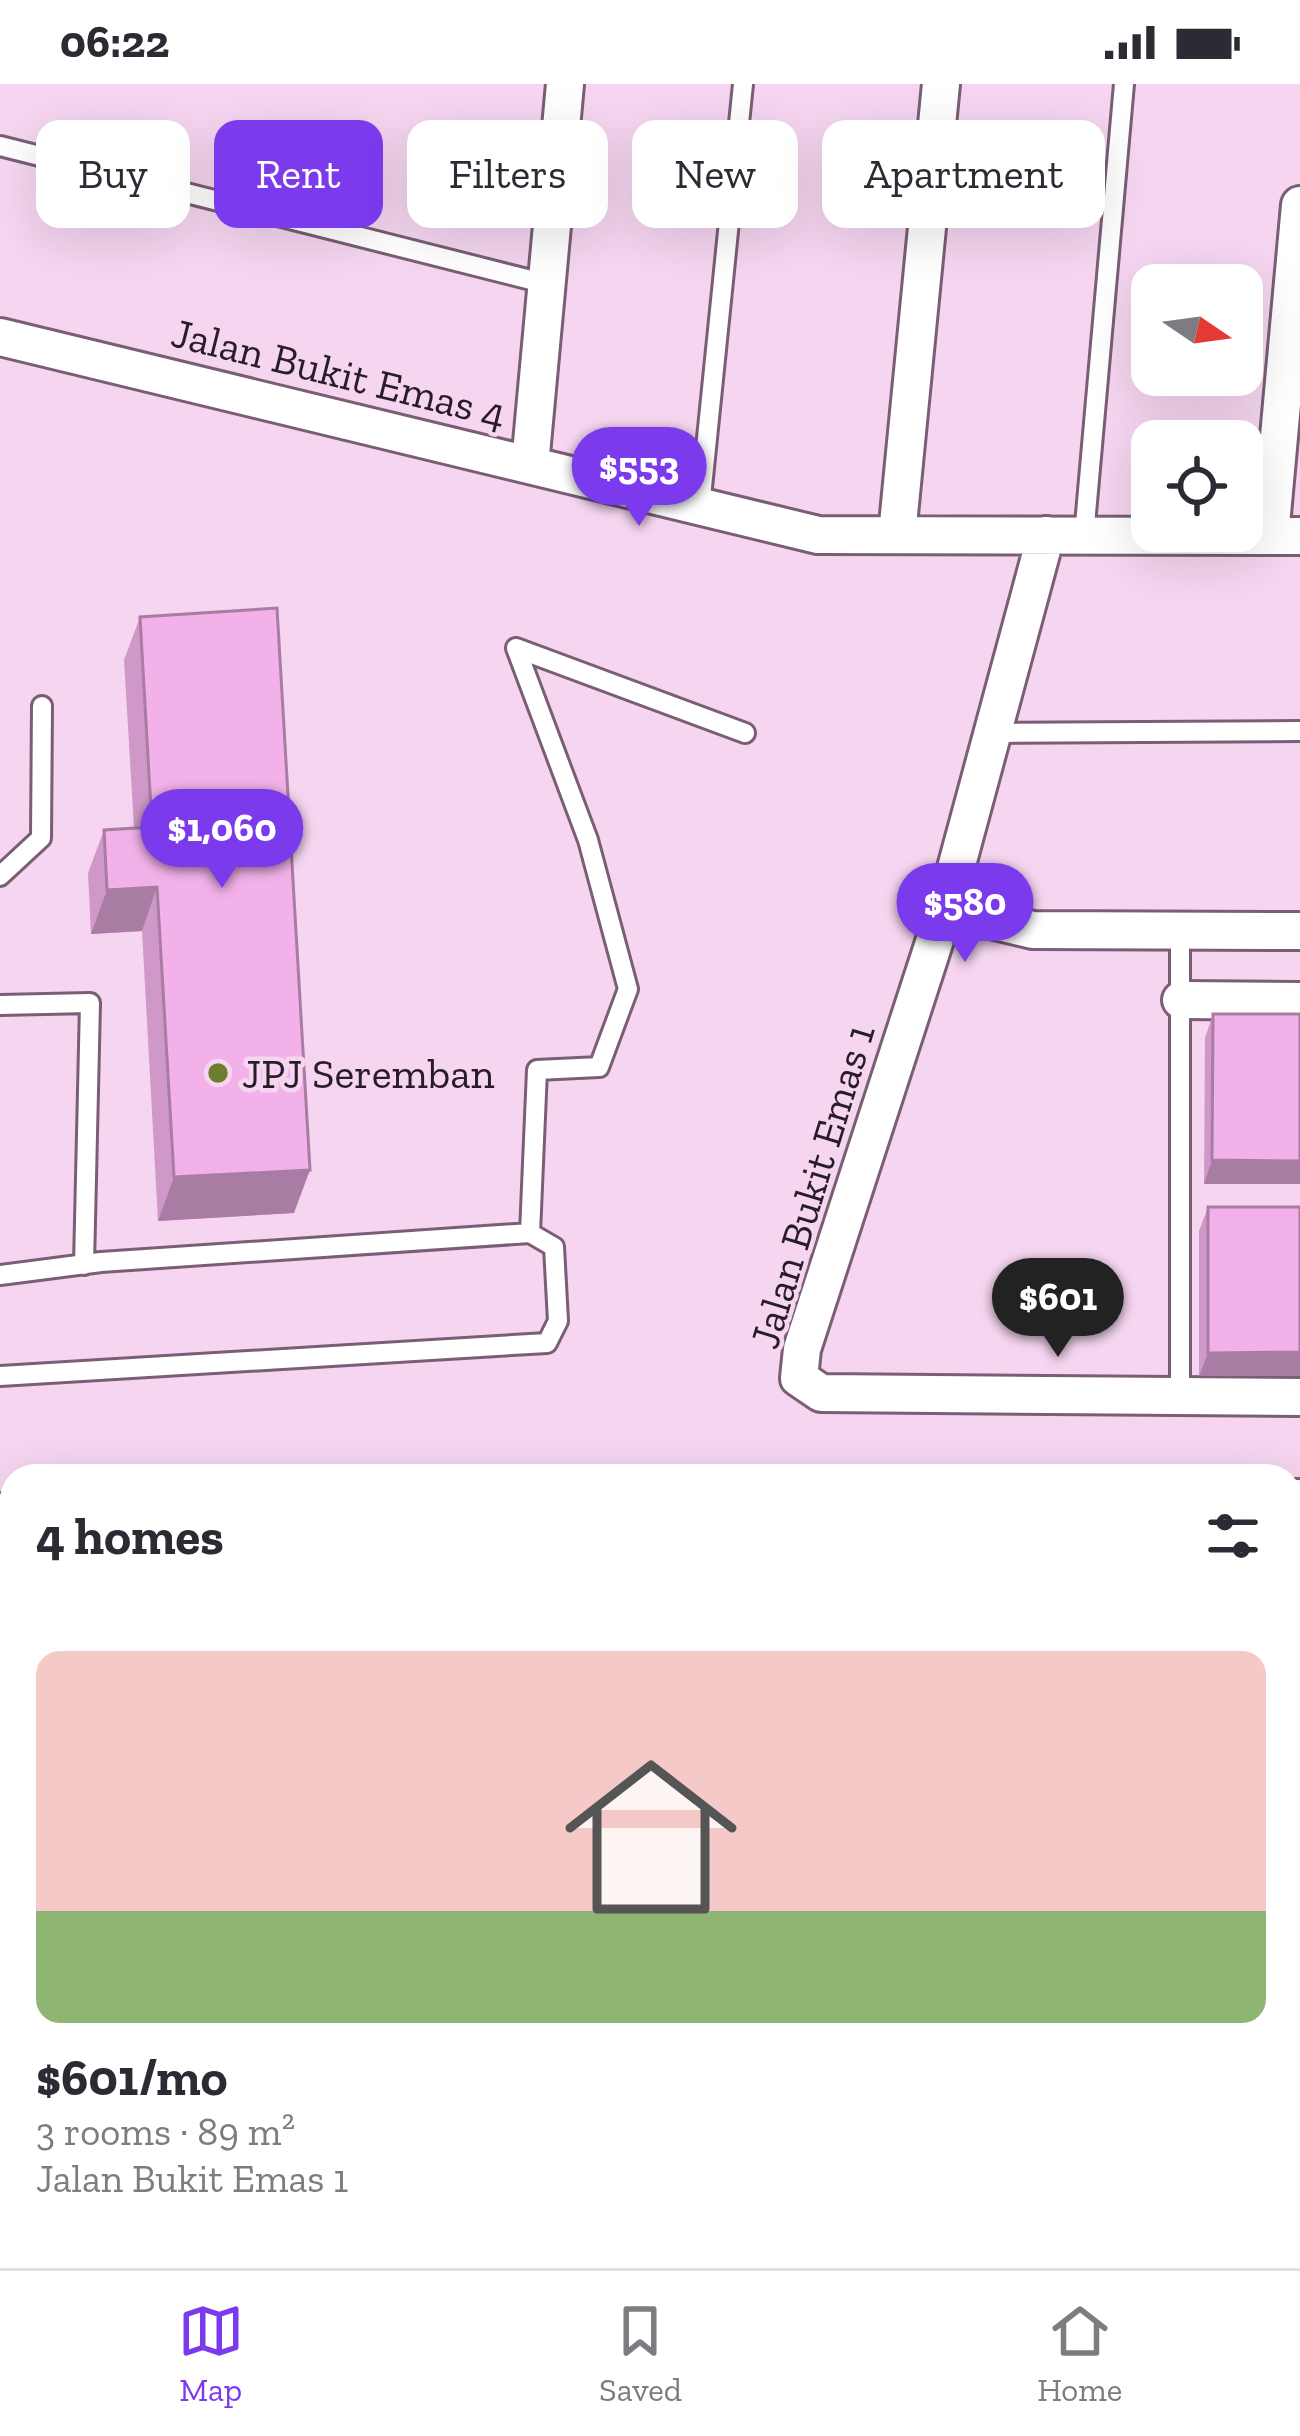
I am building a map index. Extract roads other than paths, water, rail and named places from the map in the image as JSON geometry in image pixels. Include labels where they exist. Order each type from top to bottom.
[{"type":"street","points":[[897,535],[941,84]]},
{"type":"street","points":[[530,465],[547,284],[556,86]]},
{"type":"street","points":[[1285,536],[1300,205]]},
{"type":"street","name":"Jalan Bukit Emas 4","points":[[0,338],[818,535],[1285,536]]},
{"type":"street","name":"Jalan Bukit Emas 1","points":[[1046,536],[945,909],[802,1349],[799,1378],[821,1393],[1300,1397]]},
{"type":"street","points":[[945,909],[1033,930],[1300,931]]},
{"type":"street","points":[[1181,1000],[1300,1001]]},
{"type":"lane","points":[[700,507],[743,84]]},
{"type":"lane","points":[[1084,536],[1124,84]]},
{"type":"lane","points":[[0,146],[547,284]]},
{"type":"lane","points":[[530,1233],[537,1070],[599,1067],[628,989],[588,840],[516,649],[746,733]]},
{"type":"lane","points":[[0,876],[41,838],[42,706]]},
{"type":"lane","points":[[993,733],[1300,731]]},
{"type":"lane","points":[[1180,931],[1180,1398]]},
{"type":"lane","points":[[0,1005],[90,1003],[84,1265]]},
{"type":"lane","points":[[1181,1210],[1205,1210]]},
{"type":"lane","points":[[0,1275],[530,1233],[554,1246],[558,1321],[548,1342],[0,1376]]},
{"type":"place","name":"JPJ Seremban","points":[[218,1073]]}]
